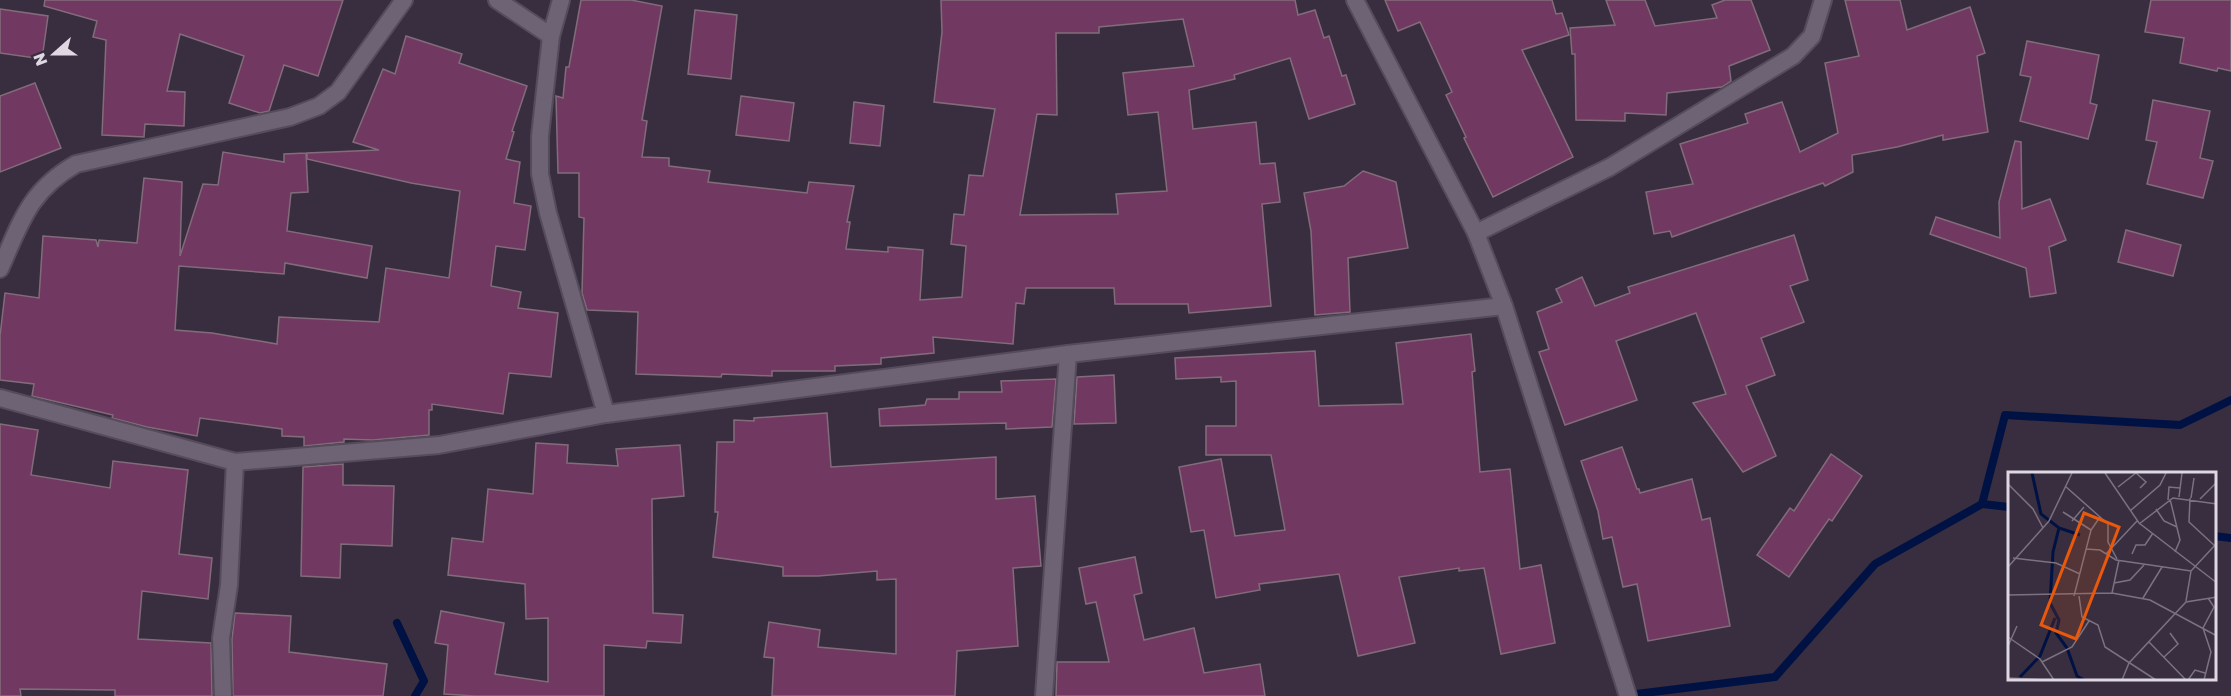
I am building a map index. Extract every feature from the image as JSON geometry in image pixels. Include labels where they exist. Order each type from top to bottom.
[{"type":"street","points":[[0,269],[28,206],[56,175],[76,164],[290,117],[319,106],[338,92],[404,0]]},
{"type":"street","points":[[498,0],[551,36]]},
{"type":"street","points":[[561,0],[551,36],[540,136],[540,174],[548,213],[606,414]]},
{"type":"street","points":[[1355,0],[1476,232],[1504,306],[1628,696]]},
{"type":"street","points":[[1476,232],[1610,167],[1794,56],[1812,36],[1823,0]]},
{"type":"street","points":[[0,398],[235,462],[439,445],[606,414],[1068,354],[1504,306]]},
{"type":"street","points":[[1044,696],[1068,354]]},
{"type":"street","points":[[223,696],[221,638],[229,585],[235,462]]},
{"type":"building","points":[[45,0],[343,0],[318,76],[284,65],[269,111],[260,113],[229,103],[244,56],[180,34],[167,91],[185,92],[184,126],[145,124],[144,137],[102,135],[106,40],[93,37],[97,21],[44,6]]},
{"type":"building","points":[[581,0],[631,0],[662,6],[642,120],[647,121],[642,157],[669,158],[669,166],[710,171],[708,182],[807,193],[809,182],[854,186],[847,222],[850,222],[846,249],[888,252],[888,247],[923,250],[920,300],[962,297],[966,246],[951,244],[954,214],[964,215],[969,175],[983,176],[995,109],[934,102],[942,32],[941,0],[1295,0],[1298,15],[1315,10],[1324,38],[1329,36],[1342,76],[1346,75],[1355,104],[1309,119],[1290,58],[1234,75],[1235,79],[1189,90],[1193,129],[1256,122],[1260,164],[1275,163],[1280,202],[1262,204],[1271,306],[1189,313],[1188,304],[1115,304],[1114,288],[1026,288],[1024,304],[1016,303],[1013,344],[933,337],[934,353],[881,358],[881,364],[835,366],[835,371],[772,371],[772,376],[722,374],[721,377],[636,374],[638,312],[587,310],[582,293],[584,218],[579,217],[579,173],[558,173],[556,96],[563,98],[566,67],[569,67]],"holes":[[[1183,19],[1194,66],[1123,73],[1128,115],[1158,112],[1167,191],[1116,194],[1118,214],[1020,215],[1037,114],[1057,115],[1056,33],[1099,33],[1099,27]]]},
{"type":"building","points":[[1385,0],[1552,0],[1556,14],[1562,13],[1569,35],[1522,50],[1573,157],[1493,197],[1446,95],[1452,92],[1420,22],[1398,31]]},
{"type":"building","points":[[1606,0],[1645,0],[1655,26],[1717,18],[1712,5],[1725,0],[1751,0],[1770,50],[1729,66],[1731,81],[1722,87],[1667,93],[1666,115],[1625,113],[1625,121],[1576,120],[1575,54],[1572,54],[1570,28],[1615,25]]},
{"type":"building","points":[[1845,0],[1900,0],[1907,30],[1970,7],[1985,53],[1977,56],[1988,132],[1943,140],[1943,135],[1897,147],[1852,155],[1853,172],[1825,186],[1823,183],[1672,237],[1670,231],[1654,234],[1646,192],[1693,184],[1680,144],[1748,123],[1745,114],[1782,102],[1800,152],[1838,133],[1825,63],[1859,56]]},
{"type":"building","points":[[2151,0],[2231,0],[2231,71],[2218,68],[2217,71],[2180,63],[2184,38],[2145,32]]},
{"type":"building","points":[[0,9],[48,16],[42,59],[0,53]]},
{"type":"building","points":[[695,10],[737,15],[731,79],[688,74]]},
{"type":"building","points":[[406,36],[462,54],[459,63],[527,86],[512,131],[514,132],[506,159],[520,162],[514,203],[531,206],[525,250],[496,246],[491,286],[521,292],[518,308],[558,313],[551,377],[509,373],[503,414],[432,404],[432,410],[429,410],[429,435],[373,440],[344,439],[344,442],[304,446],[304,437],[282,436],[282,429],[200,418],[197,436],[147,427],[112,418],[113,415],[32,396],[34,384],[0,380],[0,336],[5,293],[39,298],[43,236],[96,240],[98,247],[99,240],[137,243],[144,178],[182,182],[180,256],[203,184],[218,185],[223,152],[284,162],[284,154],[306,153],[308,192],[291,193],[287,231],[372,246],[367,278],[285,263],[284,274],[179,266],[175,330],[212,333],[277,344],[279,317],[379,322],[386,268],[449,278],[460,191],[411,183],[307,159],[307,153],[379,150],[353,142],[383,69],[395,74]]},
{"type":"building","points":[[2027,41],[2099,55],[2090,103],[2097,105],[2088,139],[2020,121],[2031,77],[2020,75]]},
{"type":"building","points":[[35,83],[61,148],[0,172],[0,96]]},
{"type":"building","points":[[741,96],[794,103],[789,141],[736,135]]},
{"type":"building","points":[[2153,100],[2210,111],[2200,158],[2213,161],[2203,198],[2147,184],[2157,142],[2146,140]]},
{"type":"building","points":[[854,102],[884,106],[880,146],[850,143]]},
{"type":"building","points":[[2015,141],[2021,142],[2022,209],[2050,199],[2066,240],[2049,247],[2056,293],[2030,297],[2026,268],[1930,234],[1936,217],[2000,238],[1999,202]]},
{"type":"building","points":[[1363,171],[1396,182],[1408,248],[1348,258],[1350,312],[1315,315],[1311,231],[1304,193],[1344,186]]},
{"type":"building","points":[[2126,230],[2181,245],[2173,276],[2118,262]]},
{"type":"building","points":[[1794,235],[1808,280],[1790,286],[1804,322],[1761,338],[1775,375],[1746,386],[1776,456],[1743,472],[1693,403],[1726,394],[1696,313],[1616,341],[1637,400],[1565,425],[1539,352],[1549,349],[1537,312],[1562,302],[1556,289],[1582,277],[1595,306],[1630,293],[1628,287]]},
{"type":"building","points":[[1471,334],[1480,472],[1510,469],[1520,569],[1541,565],[1555,643],[1501,654],[1484,568],[1459,571],[1459,568],[1399,577],[1415,643],[1358,656],[1339,574],[1259,584],[1260,590],[1216,598],[1204,530],[1191,532],[1179,467],[1221,459],[1235,536],[1285,530],[1271,455],[1206,455],[1206,426],[1236,426],[1236,381],[1221,382],[1221,377],[1176,379],[1175,358],[1315,351],[1319,406],[1403,404],[1396,343]]},
{"type":"building","points":[[1114,375],[1116,423],[1074,424],[1077,377]]},
{"type":"building","points":[[1056,379],[1052,427],[1006,429],[1006,423],[880,426],[879,409],[925,405],[927,399],[959,399],[959,392],[1002,392],[1001,381]]},
{"type":"building","points":[[827,413],[831,467],[996,457],[996,499],[1035,496],[1041,566],[1013,568],[1018,646],[957,651],[955,696],[772,696],[774,658],[764,657],[769,622],[820,630],[818,647],[896,654],[896,579],[877,580],[877,571],[818,576],[783,576],[783,567],[713,557],[718,512],[715,512],[717,442],[734,442],[734,420],[754,421],[754,418]]},
{"type":"building","points":[[0,424],[38,430],[31,475],[110,488],[113,461],[188,470],[179,554],[212,558],[208,599],[142,591],[138,639],[211,643],[212,696],[115,696],[115,690],[20,689],[21,696],[0,696]]},
{"type":"building","points":[[536,443],[568,445],[567,463],[618,466],[616,449],[680,445],[684,496],[652,499],[652,507],[653,613],[683,615],[681,643],[647,641],[646,648],[604,645],[604,696],[444,694],[448,645],[435,643],[441,611],[504,623],[495,674],[548,682],[548,618],[526,619],[525,584],[448,575],[452,538],[483,542],[488,489],[533,494]]},
{"type":"building","points":[[1622,447],[1640,493],[1692,479],[1702,520],[1710,518],[1730,626],[1648,641],[1637,584],[1623,587],[1612,537],[1603,539],[1598,511],[1581,461]]},
{"type":"building","points":[[1831,454],[1862,476],[1832,521],[1829,519],[1789,577],[1757,555],[1790,508],[1794,511]]},
{"type":"building","points":[[343,464],[343,485],[394,486],[392,546],[341,544],[340,578],[301,576],[303,467]]},
{"type":"building","points":[[1135,557],[1142,593],[1134,595],[1144,640],[1194,628],[1204,673],[1260,664],[1265,696],[1056,696],[1057,662],[1109,662],[1096,602],[1086,604],[1079,568]]},
{"type":"building","points":[[235,613],[291,616],[289,652],[387,664],[383,696],[233,696],[232,639]]},
{"type":"waterway","points":[[1628,695],[1775,677],[1875,564],[1982,504],[2005,415],[2180,425],[2231,400]]},
{"type":"waterway","points":[[1982,504],[2008,507]]},
{"type":"waterway","points":[[2216,536],[2231,538]]},
{"type":"waterway","points":[[397,623],[424,681],[415,696]]}]
